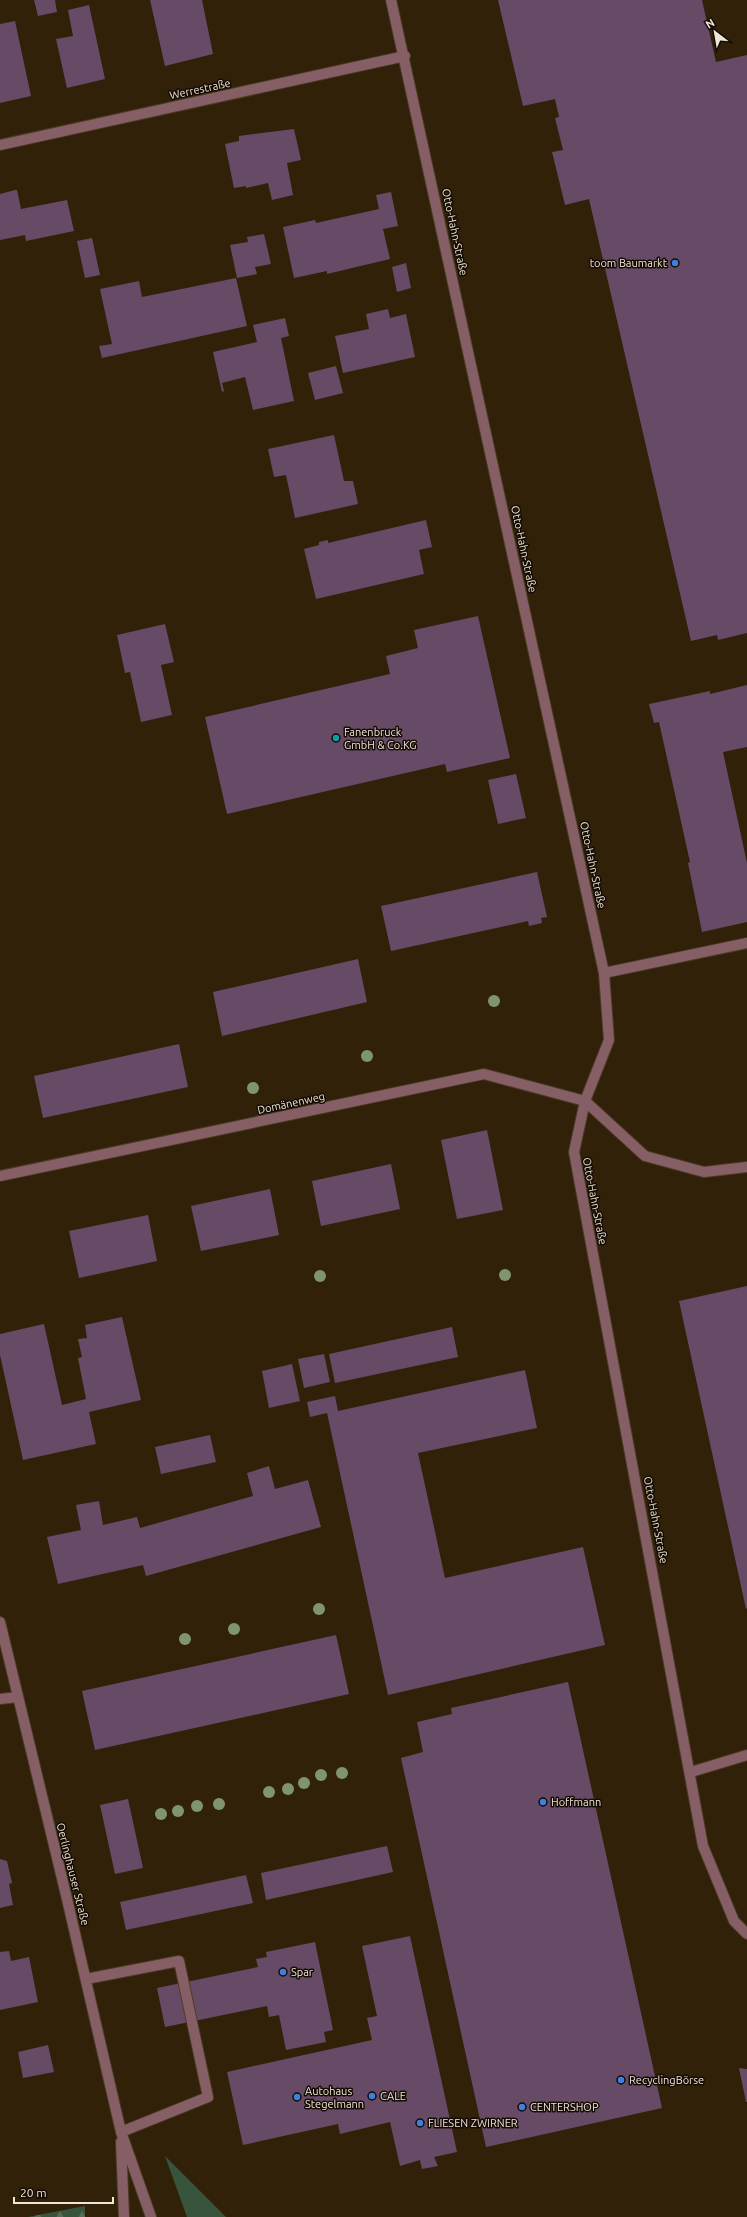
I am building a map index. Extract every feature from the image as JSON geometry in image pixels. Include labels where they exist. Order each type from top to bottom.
[{"type":"street","name":"Otto-Hahn-Straße","points":[[391,0],[405,56],[604,973],[609,1040],[585,1101],[574,1152],[691,1772],[703,1846],[734,1921],[747,1934]]},
{"type":"street","name":"Werrestraße","points":[[0,145],[405,56]]},
{"type":"street","points":[[604,973],[747,943]]},
{"type":"street","name":"Domänenweg","points":[[0,1176],[484,1074],[585,1101]]},
{"type":"street","points":[[585,1101],[645,1156],[704,1172],[747,1167]]},
{"type":"street","name":"Oerlinghauser Straße","points":[[0,1622],[86,1979],[121,2132],[151,2217]]},
{"type":"street","points":[[0,1699],[18,1697]]},
{"type":"street","points":[[691,1772],[747,1755]]},
{"type":"street","points":[[86,1979],[179,1961],[208,2097],[121,2132]]},
{"type":"street","name":"Oerlinghauser Straße","points":[[121,2132],[124,2217]]},
{"type":"green space","points":[[165,2156],[226,2217],[187,2217]]},
{"type":"green space","points":[[85,2206],[85,2217],[28,2217]]},
{"type":"building","points":[[34,0],[55,0],[57,12],[38,16]]},
{"type":"building","points":[[150,0],[202,0],[213,54],[165,66]]},
{"type":"building","points":[[498,0],[702,0],[716,62],[747,55],[747,633],[718,640],[717,635],[691,641],[589,199],[565,205],[552,152],[563,150],[555,118],[559,117],[555,99],[523,106]]},
{"type":"building","points":[[89,5],[105,79],[67,88],[56,39],[73,36],[68,10]]},
{"type":"building","points":[[15,21],[31,96],[0,103],[0,24]]},
{"type":"building","points":[[294,129],[301,160],[287,163],[293,195],[272,200],[268,183],[246,188],[246,186],[234,188],[225,144],[239,141],[239,136]]},
{"type":"building","points":[[17,190],[21,209],[67,200],[74,231],[26,241],[25,235],[0,240],[0,194]]},
{"type":"building","points":[[391,192],[398,226],[383,229],[390,259],[327,274],[327,271],[294,278],[283,227],[315,220],[316,223],[379,209],[376,195]]},
{"type":"building","points":[[264,234],[271,264],[255,267],[257,274],[237,278],[230,245],[248,242],[247,237]]},
{"type":"building","points":[[92,238],[100,275],[85,278],[77,241]]},
{"type":"building","points":[[406,263],[411,288],[397,292],[392,267]]},
{"type":"building","points":[[236,278],[247,326],[102,358],[99,346],[112,344],[100,289],[139,281],[142,297]]},
{"type":"building","points":[[388,309],[390,318],[406,314],[415,357],[343,373],[335,336],[369,329],[366,314]]},
{"type":"building","points":[[285,318],[289,336],[281,338],[294,401],[253,410],[245,377],[222,383],[224,391],[222,392],[213,352],[257,342],[253,325]]},
{"type":"building","points":[[336,366],[343,393],[315,400],[308,373]]},
{"type":"building","points":[[334,435],[344,481],[353,481],[358,504],[295,518],[286,475],[274,477],[268,449]]},
{"type":"building","points":[[426,520],[432,547],[419,550],[424,574],[316,599],[304,549],[319,545],[319,542],[328,540],[328,543]]},
{"type":"building","name":"Fanenbruck GmbH & Co.KG","points":[[478,616],[510,758],[447,772],[445,764],[227,814],[205,717],[390,674],[386,656],[418,648],[414,630]]},
{"type":"building","points":[[165,624],[174,662],[161,665],[172,715],[141,722],[130,672],[125,673],[117,635]]},
{"type":"building","points":[[747,685],[747,747],[723,752],[747,863],[747,922],[702,932],[688,863],[690,862],[659,722],[654,723],[649,704],[710,691],[710,694]]},
{"type":"building","points":[[516,774],[526,818],[498,824],[488,780]]},
{"type":"building","points":[[537,872],[547,917],[541,918],[542,923],[529,926],[528,921],[391,951],[381,906]]},
{"type":"building","points":[[358,959],[367,1002],[222,1036],[213,992]]},
{"type":"building","points":[[179,1044],[188,1087],[43,1118],[34,1076]]},
{"type":"building","points":[[487,1130],[503,1210],[457,1219],[441,1140]]},
{"type":"building","points":[[391,1164],[400,1209],[321,1226],[312,1181]]},
{"type":"building","points":[[270,1189],[279,1235],[201,1251],[191,1206]]},
{"type":"building","points":[[148,1215],[157,1261],[79,1278],[69,1231]]},
{"type":"building","points":[[747,1286],[747,1608],[746,1609],[679,1301]]},
{"type":"building","points":[[122,1317],[141,1400],[89,1412],[96,1444],[23,1460],[0,1355],[0,1334],[44,1324],[62,1405],[86,1399],[78,1358],[82,1357],[78,1339],[87,1338],[85,1325]]},
{"type":"building","points":[[452,1327],[458,1357],[335,1383],[329,1354]]},
{"type":"building","points":[[324,1354],[330,1382],[304,1388],[298,1359]]},
{"type":"building","points":[[292,1364],[300,1401],[269,1408],[262,1371]]},
{"type":"building","points":[[525,1370],[537,1428],[418,1453],[445,1578],[583,1547],[605,1645],[388,1695],[327,1413],[310,1417],[307,1402],[335,1396],[338,1411]]},
{"type":"building","points":[[210,1435],[216,1462],[161,1474],[155,1447]]},
{"type":"building","points":[[269,1466],[275,1489],[308,1480],[321,1527],[146,1576],[143,1565],[58,1584],[47,1537],[81,1530],[76,1505],[99,1501],[103,1525],[137,1517],[140,1528],[253,1496],[247,1473]]},
{"type":"building","points":[[336,1635],[349,1694],[95,1750],[82,1691]]},
{"type":"building","points":[[568,1682],[662,2108],[486,2147],[401,1758],[423,1752],[417,1722],[452,1714],[451,1708]]},
{"type":"building","points":[[128,1799],[143,1868],[115,1874],[100,1805]]},
{"type":"building","points":[[387,1846],[393,1872],[266,1900],[261,1873]]},
{"type":"building","points":[[0,1859],[7,1861],[12,1883],[9,1884],[13,1905],[0,1908]]},
{"type":"building","points":[[246,1875],[253,1903],[126,1930],[120,1902]]},
{"type":"building","points":[[410,1936],[457,2152],[434,2157],[438,2166],[422,2169],[420,2160],[400,2166],[390,2122],[340,2134],[338,2124],[243,2145],[227,2072],[372,2040],[367,2018],[377,2016],[362,1946]]},
{"type":"building","points":[[315,1942],[333,2030],[324,2032],[326,2042],[286,2050],[279,2015],[269,2017],[267,2006],[165,2027],[157,1988],[258,1967],[256,1959],[267,1957],[266,1952]]},
{"type":"building","points":[[9,1951],[11,1961],[29,1957],[38,2002],[0,2010],[0,1952]]},
{"type":"building","points":[[48,2045],[54,2072],[23,2078],[18,2052]]},
{"type":"building","points":[[739,2068],[747,2069],[747,2102],[746,2102]]},
{"type":"place","name":"toom Baumarkt","points":[[675,263]]},
{"type":"place","name":"Fanenbruck GmbH & Co.KG","points":[[336,738]]},
{"type":"place","name":"Hoffmann","points":[[543,1802]]},
{"type":"place","name":"Spar","points":[[283,1972]]},
{"type":"place","name":"RecyclingBörse","points":[[621,2080]]},
{"type":"place","name":"CALE","points":[[372,2096]]},
{"type":"place","name":"Autohaus Stegelmann","points":[[297,2097]]},
{"type":"place","name":"CENTERSHOP","points":[[522,2107]]},
{"type":"place","name":"FLIESEN ZWIRNER","points":[[420,2123]]}]
